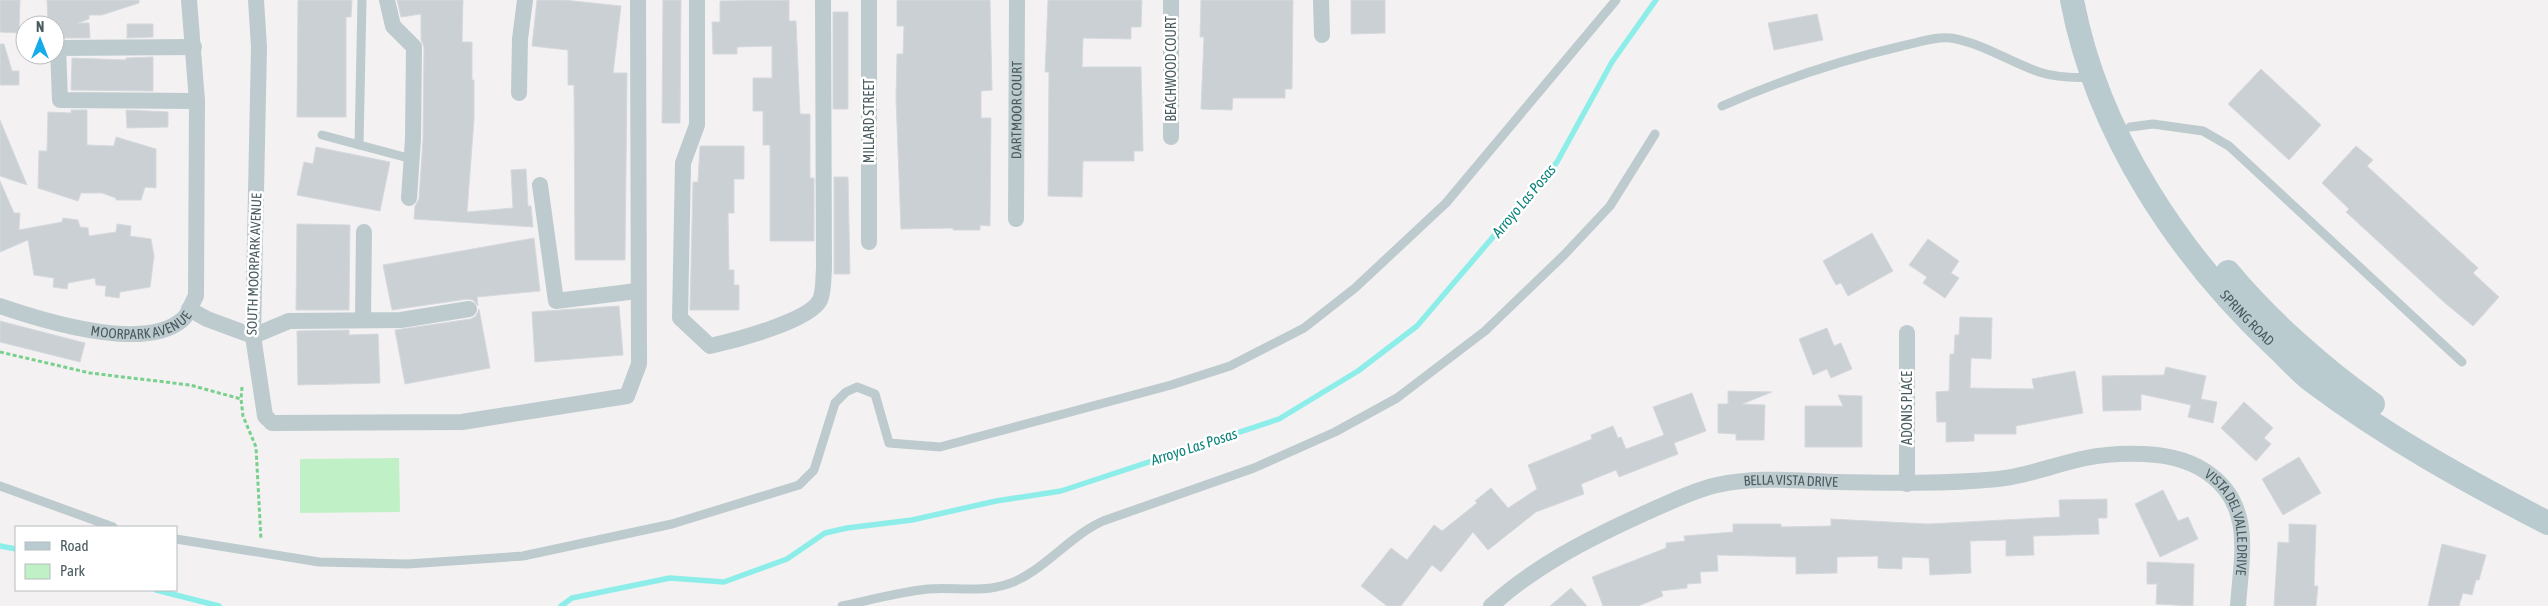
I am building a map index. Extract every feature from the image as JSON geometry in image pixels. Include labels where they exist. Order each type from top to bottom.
[{"type":"main road","name":"SPRING ROAD","points":[[2072,0],[2076,20],[2095,78],[2111,119],[2152,196],[2185,245],[2211,278],[2261,334],[2311,380],[2359,414],[2460,476],[2548,523]]},
{"type":"main road","name":"SPRING ROAD","points":[[2088,0],[2108,73],[2130,127],[2166,192],[2213,255],[2245,293],[2312,356],[2368,401],[2452,456],[2548,509]]},
{"type":"street","name":"MOORPARK AVENUE","points":[[0,306],[31,317],[130,336],[160,333],[184,318],[196,296],[197,101],[189,0]]},
{"type":"street","name":"SOUTH MOORPARK AVENUE","points":[[256,0],[259,47],[253,336],[265,416],[272,423],[462,422],[627,396],[639,364],[637,290]]},
{"type":"street","points":[[387,0],[393,26],[414,47],[412,159],[409,198]]},
{"type":"street","points":[[519,93],[520,39],[525,0]]},
{"type":"street","points":[[540,185],[556,301],[637,290],[638,0]]},
{"type":"street","points":[[697,0],[697,125],[683,163],[680,318],[710,346],[738,339],[808,314],[819,301],[824,269],[823,0]]},
{"type":"street","name":"MILLARD STREET","points":[[869,0],[869,242]]},
{"type":"street","name":"DARTMOOR COURT","points":[[1016,219],[1017,0]]},
{"type":"street","name":"BEACHWOOD COURT","points":[[1171,0],[1171,137]]},
{"type":"street","points":[[1322,0],[1322,35]]},
{"type":"street","points":[[194,46],[58,48],[60,100],[197,101]]},
{"type":"street","points":[[363,320],[364,232]]},
{"type":"street","points":[[189,309],[207,319],[253,336],[289,321],[401,320],[470,309]]},
{"type":"street","name":"ADONIS PLACE","points":[[1907,333],[1908,484]]},
{"type":"street","name":"BELLA VISTA DRIVE","points":[[1491,606],[1539,568],[1592,538],[1668,503],[1717,485],[1758,480],[1908,484],[1999,479],[2023,475],[2084,458],[2121,454]]},
{"type":"street","name":"VISTA DEL VALLE DRIVE","points":[[2121,454],[2145,454],[2188,461],[2211,475],[2231,496],[2239,512],[2242,526],[2238,606]]},
{"type":"lane","points":[[359,145],[362,0]]},
{"type":"lane","points":[[178,539],[319,562],[408,564],[523,556],[672,524],[798,485],[814,470],[835,404],[846,392],[857,388],[875,394],[889,443],[940,447],[1171,385],[1230,366],[1304,328],[1355,288],[1446,203],[1616,0]]},
{"type":"lane","points":[[1722,106],[1766,86],[1836,61],[1928,40],[1950,38],[1999,53],[2039,72],[2060,77],[2095,78]]},
{"type":"lane","points":[[2130,127],[2153,124],[2202,131],[2229,146],[2462,362]]},
{"type":"lane","points":[[842,606],[929,589],[986,589],[1009,584],[1028,574],[1084,530],[1254,468],[1335,432],[1397,398],[1485,330],[1564,255],[1610,206],[1655,134]]},
{"type":"lane","points":[[322,135],[412,159]]},
{"type":"lane","points":[[0,486],[110,526]]},
{"type":"path","points":[[0,352],[90,373],[190,385],[241,399]]},
{"type":"path","points":[[243,383],[241,399],[243,416],[256,447],[262,553]]},
{"type":"green space","points":[[399,458],[400,512],[300,513],[300,459]]},
{"type":"building","points":[[0,0],[20,0],[20,15],[15,15],[15,33],[0,32]]},
{"type":"building","points":[[47,0],[139,0],[139,3],[102,15],[89,15],[89,19],[78,23],[89,23],[90,38],[65,38],[65,15],[48,15]]},
{"type":"building","points":[[298,0],[352,0],[351,17],[346,17],[346,117],[297,117]]},
{"type":"building","points":[[397,0],[463,0],[462,42],[472,42],[472,80],[474,80],[474,119],[467,212],[513,208],[511,170],[526,169],[528,206],[531,206],[533,227],[414,219],[415,206],[419,199],[423,140],[424,47],[421,40],[421,14],[401,17]]},
{"type":"building","points":[[537,0],[564,0],[621,6],[613,73],[627,73],[625,260],[575,260],[574,85],[568,85],[568,50],[532,46]]},
{"type":"building","points":[[663,0],[681,0],[680,123],[662,123]]},
{"type":"building","points":[[789,0],[789,21],[796,21],[800,114],[810,114],[810,178],[814,178],[814,241],[770,241],[770,145],[763,145],[763,111],[753,111],[753,78],[772,78],[772,46],[737,47],[737,54],[713,54],[712,22],[720,22],[720,1]]},
{"type":"building","points":[[897,0],[990,0],[992,90],[981,91],[981,118],[991,118],[990,226],[980,225],[980,230],[953,230],[953,228],[901,229],[896,98],[897,54],[903,54],[904,26],[897,26]]},
{"type":"building","points":[[1048,0],[1142,0],[1141,27],[1131,27],[1131,39],[1083,38],[1082,67],[1141,67],[1143,151],[1134,151],[1134,161],[1083,161],[1082,197],[1048,196],[1049,72],[1045,72]]},
{"type":"building","points":[[1201,0],[1293,0],[1292,89],[1285,89],[1285,98],[1233,98],[1232,110],[1201,109],[1204,37],[1200,37]]},
{"type":"building","points":[[1351,0],[1385,0],[1385,33],[1351,34]]},
{"type":"building","points":[[833,12],[848,12],[848,109],[833,109]]},
{"type":"building","points":[[1817,14],[1823,40],[1774,50],[1768,23]]},
{"type":"building","points":[[127,24],[153,24],[153,37],[127,38]]},
{"type":"building","points":[[0,44],[4,44],[12,71],[19,71],[19,85],[0,85]]},
{"type":"building","points":[[153,57],[153,91],[71,90],[72,58],[126,60],[126,58]]},
{"type":"building","points":[[2261,69],[2321,125],[2289,160],[2228,104]]},
{"type":"building","points":[[71,110],[87,110],[87,145],[114,146],[116,137],[156,149],[156,188],[145,187],[141,200],[116,200],[116,198],[102,193],[81,193],[78,201],[38,188],[39,151],[47,151],[48,112],[71,113]]},
{"type":"building","points":[[126,110],[168,112],[168,127],[127,128]]},
{"type":"building","points":[[0,120],[27,185],[0,176]]},
{"type":"building","points":[[700,146],[744,146],[744,179],[734,179],[734,213],[728,213],[729,270],[734,270],[734,285],[739,285],[739,310],[690,310],[693,182],[698,182]]},
{"type":"building","points":[[2356,146],[2373,160],[2367,166],[2478,268],[2473,273],[2499,297],[2473,326],[2445,303],[2346,212],[2349,209],[2322,183]]},
{"type":"building","points":[[316,147],[390,162],[380,211],[297,195],[304,162],[313,164]]},
{"type":"building","points":[[834,177],[848,177],[850,274],[834,274]]},
{"type":"building","points":[[0,181],[14,213],[20,213],[19,230],[62,222],[63,218],[78,220],[80,227],[88,228],[89,236],[116,232],[117,224],[131,226],[130,236],[151,239],[154,256],[150,287],[120,292],[119,298],[105,296],[106,286],[96,285],[95,278],[68,283],[67,289],[53,287],[54,278],[34,275],[28,240],[0,252]]},
{"type":"building","points":[[297,224],[350,225],[349,310],[296,310]]},
{"type":"building","points":[[1872,233],[1893,271],[1848,296],[1841,283],[1836,285],[1823,261]]},
{"type":"building","points":[[534,238],[540,291],[477,297],[478,306],[473,300],[467,299],[392,310],[383,265]]},
{"type":"building","points":[[1928,239],[1959,261],[1951,273],[1959,278],[1945,298],[1923,283],[1927,277],[1909,265]]},
{"type":"building","points":[[619,306],[623,355],[535,362],[532,312]]},
{"type":"building","points":[[479,309],[490,368],[405,384],[395,330],[471,319],[476,316]]},
{"type":"building","points":[[1960,317],[1992,318],[1991,359],[1971,358],[1970,388],[2034,389],[2032,379],[2075,371],[2083,413],[2016,426],[2016,434],[1974,434],[1974,441],[1946,442],[1946,422],[1937,422],[1936,392],[1949,391],[1950,354],[1954,354],[1955,335],[1959,335]]},
{"type":"building","points":[[0,321],[85,343],[80,362],[0,342]]},
{"type":"building","points":[[1827,328],[1834,346],[1841,343],[1852,369],[1831,378],[1827,369],[1813,375],[1799,339]]},
{"type":"building","points":[[349,330],[349,335],[378,334],[380,383],[298,385],[297,331]]},
{"type":"building","points":[[2166,367],[2206,376],[2201,399],[2217,402],[2213,423],[2188,417],[2191,405],[2141,394],[2141,410],[2103,411],[2102,376],[2164,375]]},
{"type":"building","points":[[1728,391],[1772,392],[1742,404],[1765,405],[1764,440],[1736,440],[1736,434],[1718,433],[1718,404],[1728,404]]},
{"type":"building","points":[[1692,393],[1706,431],[1674,443],[1678,454],[1619,477],[1616,470],[1581,484],[1584,494],[1536,512],[1488,550],[1473,532],[1441,572],[1432,565],[1401,606],[1387,606],[1361,586],[1391,548],[1407,560],[1434,525],[1442,531],[1477,503],[1475,501],[1491,488],[1508,508],[1537,489],[1528,465],[1592,439],[1591,435],[1613,426],[1618,438],[1621,437],[1626,449],[1664,435],[1653,407]]},
{"type":"building","points":[[1838,395],[1862,396],[1862,447],[1805,447],[1805,406],[1843,406]]},
{"type":"building","points":[[2244,402],[2273,428],[2264,438],[2271,444],[2256,461],[2221,428]]},
{"type":"building","points":[[2299,457],[2321,493],[2283,515],[2262,479]]},
{"type":"building","points":[[2163,490],[2178,521],[2188,517],[2198,539],[2160,557],[2135,504]]},
{"type":"building","points":[[2107,499],[2107,518],[2098,518],[2099,534],[2033,536],[2034,555],[2006,556],[2006,540],[1970,541],[1971,573],[1930,575],[1929,558],[1902,557],[1902,569],[1878,568],[1878,556],[1837,557],[1837,573],[1796,574],[1796,557],[1717,555],[1718,571],[1700,572],[1701,583],[1687,584],[1687,588],[1661,591],[1663,596],[1638,606],[1603,606],[1592,577],[1666,548],[1666,543],[1685,541],[1684,536],[1733,532],[1733,524],[1781,524],[1781,527],[1831,526],[1831,519],[1928,524],[2060,517],[2059,500]]},
{"type":"building","points":[[2289,524],[2316,525],[2314,586],[2318,586],[2316,606],[2274,606],[2278,542],[2289,543]]},
{"type":"building","points":[[2442,544],[2486,555],[2479,580],[2476,580],[2472,595],[2463,593],[2459,606],[2428,606]]},
{"type":"building","points":[[2147,562],[2194,564],[2193,606],[2156,604],[2157,584],[2147,584]]},
{"type":"building","points":[[1571,588],[1587,606],[1550,606]]},
{"type":"waterway","name":"Arroyo Las Posas","points":[[561,606],[572,598],[670,578],[724,582],[787,559],[825,533],[847,528],[912,520],[996,501],[1061,491],[1279,419],[1358,371],[1417,326],[1557,162],[1612,62],[1656,0]]},
{"type":"waterway","name":"Arroyo Las Posas","points":[[0,546],[15,549]]},
{"type":"waterway","name":"Arroyo Las Posas","points":[[160,591],[219,606]]}]
